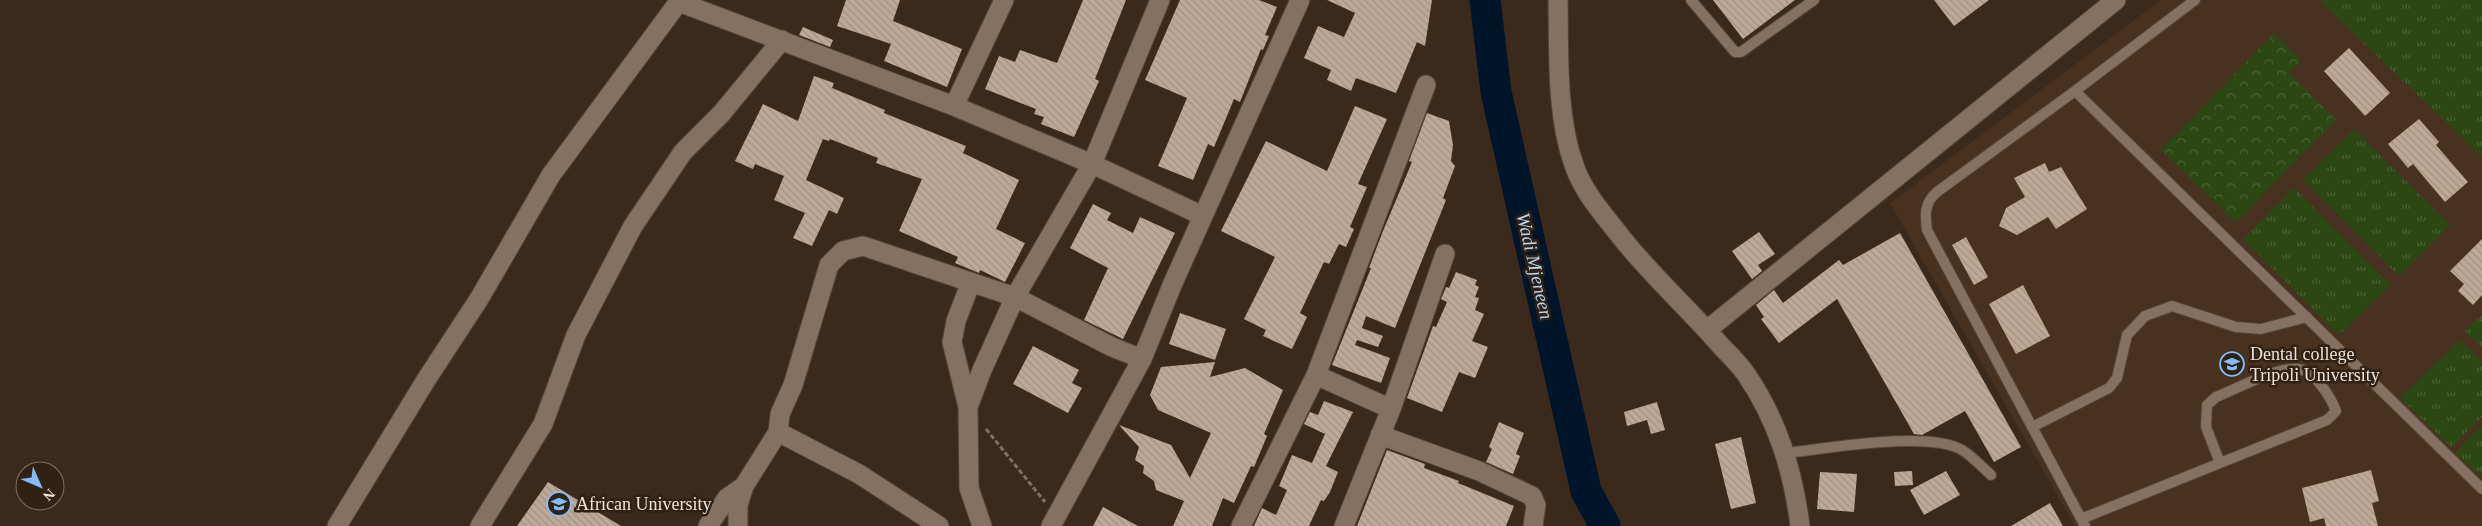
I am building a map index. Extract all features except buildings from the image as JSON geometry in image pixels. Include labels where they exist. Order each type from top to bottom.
[{"type":"street","points":[[954,106],[1004,0]]},
{"type":"street","points":[[968,407],[982,370],[1015,297],[1092,164],[1160,0]]},
{"type":"street","points":[[1054,521],[1142,359],[1300,0]]},
{"type":"street","points":[[1558,0],[1562,118],[1574,166],[1590,197],[1642,264],[1746,373],[1763,401],[1786,453],[1795,484],[1800,526]]},
{"type":"street","points":[[1707,330],[2116,0]]},
{"type":"street","points":[[337,526],[426,380],[479,299],[551,175],[680,1],[954,106],[1092,164],[1204,216]]},
{"type":"street","points":[[480,526],[543,424],[576,335],[632,226],[683,152],[721,114],[782,40]]},
{"type":"street","points":[[1241,526],[1316,376],[1426,85]]},
{"type":"street","points":[[738,526],[738,505],[744,486],[778,432],[780,414],[793,385],[829,264],[843,251],[863,246],[1015,297],[1142,359]]},
{"type":"street","points":[[1344,526],[1391,409],[1445,254]]},
{"type":"street","points":[[971,282],[956,321],[952,342],[968,407],[969,488],[982,526]]},
{"type":"street","points":[[1316,376],[1391,409]]},
{"type":"street","points":[[778,432],[859,474],[939,526]]},
{"type":"street","points":[[1380,435],[1479,471],[1532,496],[1536,505],[1533,526]]},
{"type":"street","points":[[708,526],[727,498],[744,486]]},
{"type":"lane","points":[[1691,0],[1735,52],[1741,52],[1814,0]]},
{"type":"lane","points":[[2195,0],[1937,192],[1929,199],[1925,211],[1927,230],[2084,522],[2220,463],[2327,420],[2336,411],[2332,400],[2310,374],[2301,369],[2286,369],[2216,397],[2207,405],[2206,427],[2220,463]]},
{"type":"lane","points":[[2075,91],[2482,489]]},
{"type":"lane","points":[[2032,427],[2108,388],[2117,378],[2127,335],[2145,316],[2172,306],[2236,327],[2261,329],[2306,318]]},
{"type":"lane","points":[[1786,453],[1856,445],[1935,442],[1961,450],[1991,475]]},
{"type":"path","points":[[968,407],[1054,521]]},
{"type":"shaded area","name":"Dental college Tripoli University","points":[[2161,0],[2482,0],[2482,526],[2075,526],[1890,203]]},
{"type":"green space","points":[[2322,0],[2482,0],[2482,157],[2321,2]]},
{"type":"green space","points":[[2274,33],[2301,60],[2289,73],[2336,120],[2236,223],[2161,150]]},
{"type":"green space","points":[[2354,129],[2450,225],[2399,276],[2303,180]]},
{"type":"green space","points":[[2294,188],[2391,285],[2339,335],[2243,239]]},
{"type":"green space","points":[[2482,315],[2482,348],[2465,331]]},
{"type":"green space","points":[[2460,340],[2482,361],[2482,417],[2451,447],[2400,398]]},
{"type":"green space","points":[[2482,425],[2482,477],[2455,453]]},
{"type":"waterway","name":"Wadi Mjeneen","points":[[1485,0],[1496,92],[1586,491],[1605,526]]},
{"type":"place","name":"Dental college Tripoli University","points":[[2232,364]]},
{"type":"place","name":"African University","points":[[559,504]]}]
